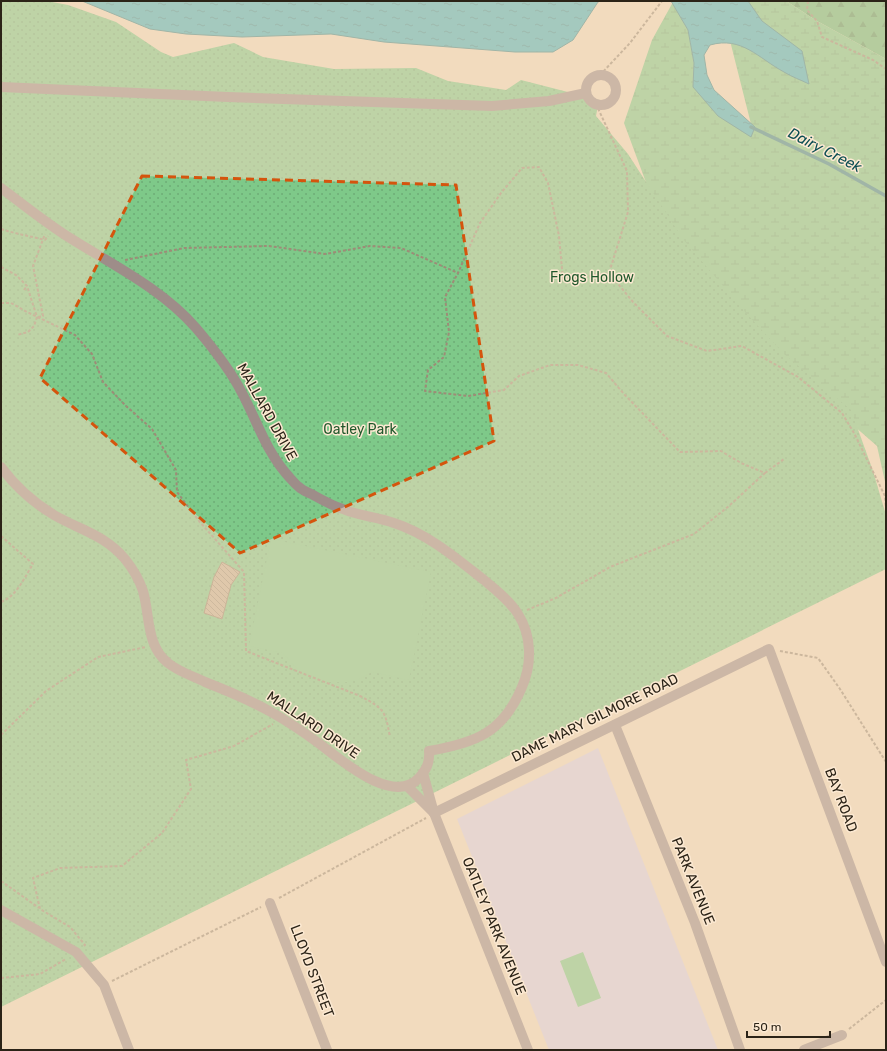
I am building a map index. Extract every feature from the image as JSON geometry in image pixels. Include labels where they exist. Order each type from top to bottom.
[{"type":"street","points":[[600,76],[609,78],[614,85],[615,94],[613,99],[605,104],[596,104],[590,100],[586,93],[589,81],[592,78],[600,76]]},
{"type":"street","points":[[1,87],[228,98],[492,106],[549,101],[586,93]]},
{"type":"street","name":"MALLARD DRIVE","points":[[1,188],[51,232],[84,247],[110,262],[165,299],[187,318],[224,364],[235,381],[273,457],[299,487],[344,510],[395,523],[415,531],[452,555],[500,594],[518,614],[526,630],[529,645],[529,659],[523,686],[509,711],[493,730],[480,738],[458,746],[429,751],[429,763],[424,773],[434,813]]},
{"type":"street","name":"MALLARD DRIVE","points":[[1,467],[22,491],[39,505],[55,516],[97,535],[124,558],[137,576],[143,591],[149,629],[155,646],[163,658],[176,668],[256,704],[283,718],[344,763],[370,779],[387,785],[407,786]]},
{"type":"street","name":"DAME MARY GILMORE ROAD","points":[[434,813],[769,649]]},
{"type":"street","name":"BAY ROAD","points":[[769,649],[886,962]]},
{"type":"street","name":"PARK AVENUE","points":[[615,725],[695,923],[740,1050]]},
{"type":"street","points":[[424,773],[417,780],[407,786],[434,813]]},
{"type":"street","name":"OATLEY PARK AVENUE","points":[[434,813],[528,1050]]},
{"type":"street","name":"LLOYD STREET","points":[[270,903],[327,1050]]},
{"type":"street","points":[[1,910],[76,952],[104,985],[129,1050]]},
{"type":"street","points":[[804,1050],[842,1035]]},
{"type":"path","points":[[600,76],[630,42],[662,1]]},
{"type":"path","points":[[808,1],[807,10],[817,21],[822,37],[873,60],[886,69]]},
{"type":"path","points":[[596,104],[627,171],[628,212],[609,273]]},
{"type":"path","points":[[609,273],[563,280],[559,236],[548,183],[539,167],[522,168],[501,193],[480,223],[458,273],[445,297],[449,332],[444,357],[428,370],[425,391],[468,396],[504,390],[519,376],[550,365],[578,365],[606,373],[624,394],[680,452],[721,451],[741,463],[765,473]]},
{"type":"path","points":[[1,229],[14,234],[44,239],[45,240],[51,232],[48,229],[44,239],[33,266],[42,316],[37,317]]},
{"type":"path","points":[[110,262],[184,248],[269,246],[325,254],[370,246],[401,248],[458,273]]},
{"type":"path","points":[[1,267],[16,275],[27,286],[37,317],[34,326],[28,332],[17,335]]},
{"type":"path","points":[[609,273],[633,302],[667,336],[707,351],[742,346],[798,377],[842,413],[854,433],[885,496],[886,509]]},
{"type":"path","points":[[24,290],[27,286]]},
{"type":"path","points":[[1,302],[11,303],[75,335],[92,354],[103,382],[125,405],[152,429],[176,470],[177,492],[199,521],[244,572],[246,651],[377,704],[386,716],[390,737]]},
{"type":"path","points":[[518,614],[556,598],[610,567],[694,534],[729,506],[765,473],[784,459]]},
{"type":"path","points":[[1,536],[33,564],[20,584],[17,592],[1,602]]},
{"type":"path","points":[[1,735],[46,691],[98,657],[155,646]]},
{"type":"path","points":[[769,649],[818,658],[886,762]]},
{"type":"path","points":[[40,909],[33,878],[60,868],[122,866],[162,833],[191,789],[186,760],[234,746],[283,718]]},
{"type":"path","points":[[1,881],[40,909],[70,927],[85,945],[40,974],[1,978]]},
{"type":"path","points":[[842,1035],[886,1000]]},
{"type":"highlighted area","points":[[142,176],[456,185],[494,441],[240,553],[40,378]]},
{"type":"shaded area","points":[[598,748],[718,1050],[549,1050],[457,819]]},
{"type":"green space","name":"Oatley Park","points":[[1,1],[47,1],[68,5],[116,22],[161,52],[173,57],[234,43],[263,57],[334,69],[416,68],[448,81],[506,90],[521,80],[599,100],[596,116],[628,154],[683,239],[746,313],[784,354],[851,410],[873,471],[886,515],[886,569],[1,1007]]},
{"type":"green space","points":[[720,1],[786,1],[817,21],[886,59],[886,486],[877,446],[798,377],[671,250],[624,123],[652,40],[673,2],[688,30],[694,63],[693,87],[752,128]]},
{"type":"green space","points":[[786,1],[886,1],[886,59],[817,21]]},
{"type":"green space","points":[[271,539],[431,572],[409,680],[372,672],[358,680],[348,682],[327,682],[307,676],[298,670],[283,653],[249,646]]},
{"type":"green space","points":[[583,952],[601,998],[578,1007],[560,961]]},
{"type":"water","points":[[82,1],[600,1],[573,40],[553,52],[515,52],[384,42],[331,34],[242,37],[186,34],[150,29]]},
{"type":"water","points":[[671,1],[748,1],[762,21],[802,51],[809,84],[787,74],[741,46],[731,43],[710,45],[704,55],[707,75],[714,90],[755,127],[751,137],[718,116],[693,87],[694,63],[688,30]]},
{"type":"building","points":[[222,562],[240,572],[231,585],[222,619],[204,613],[214,577]]},
{"type":"waterway","name":"Dairy Creek","points":[[751,127],[829,164],[886,196]]},
{"type":"park label","name":"Frogs Hollow","points":[[592,277]]}]
